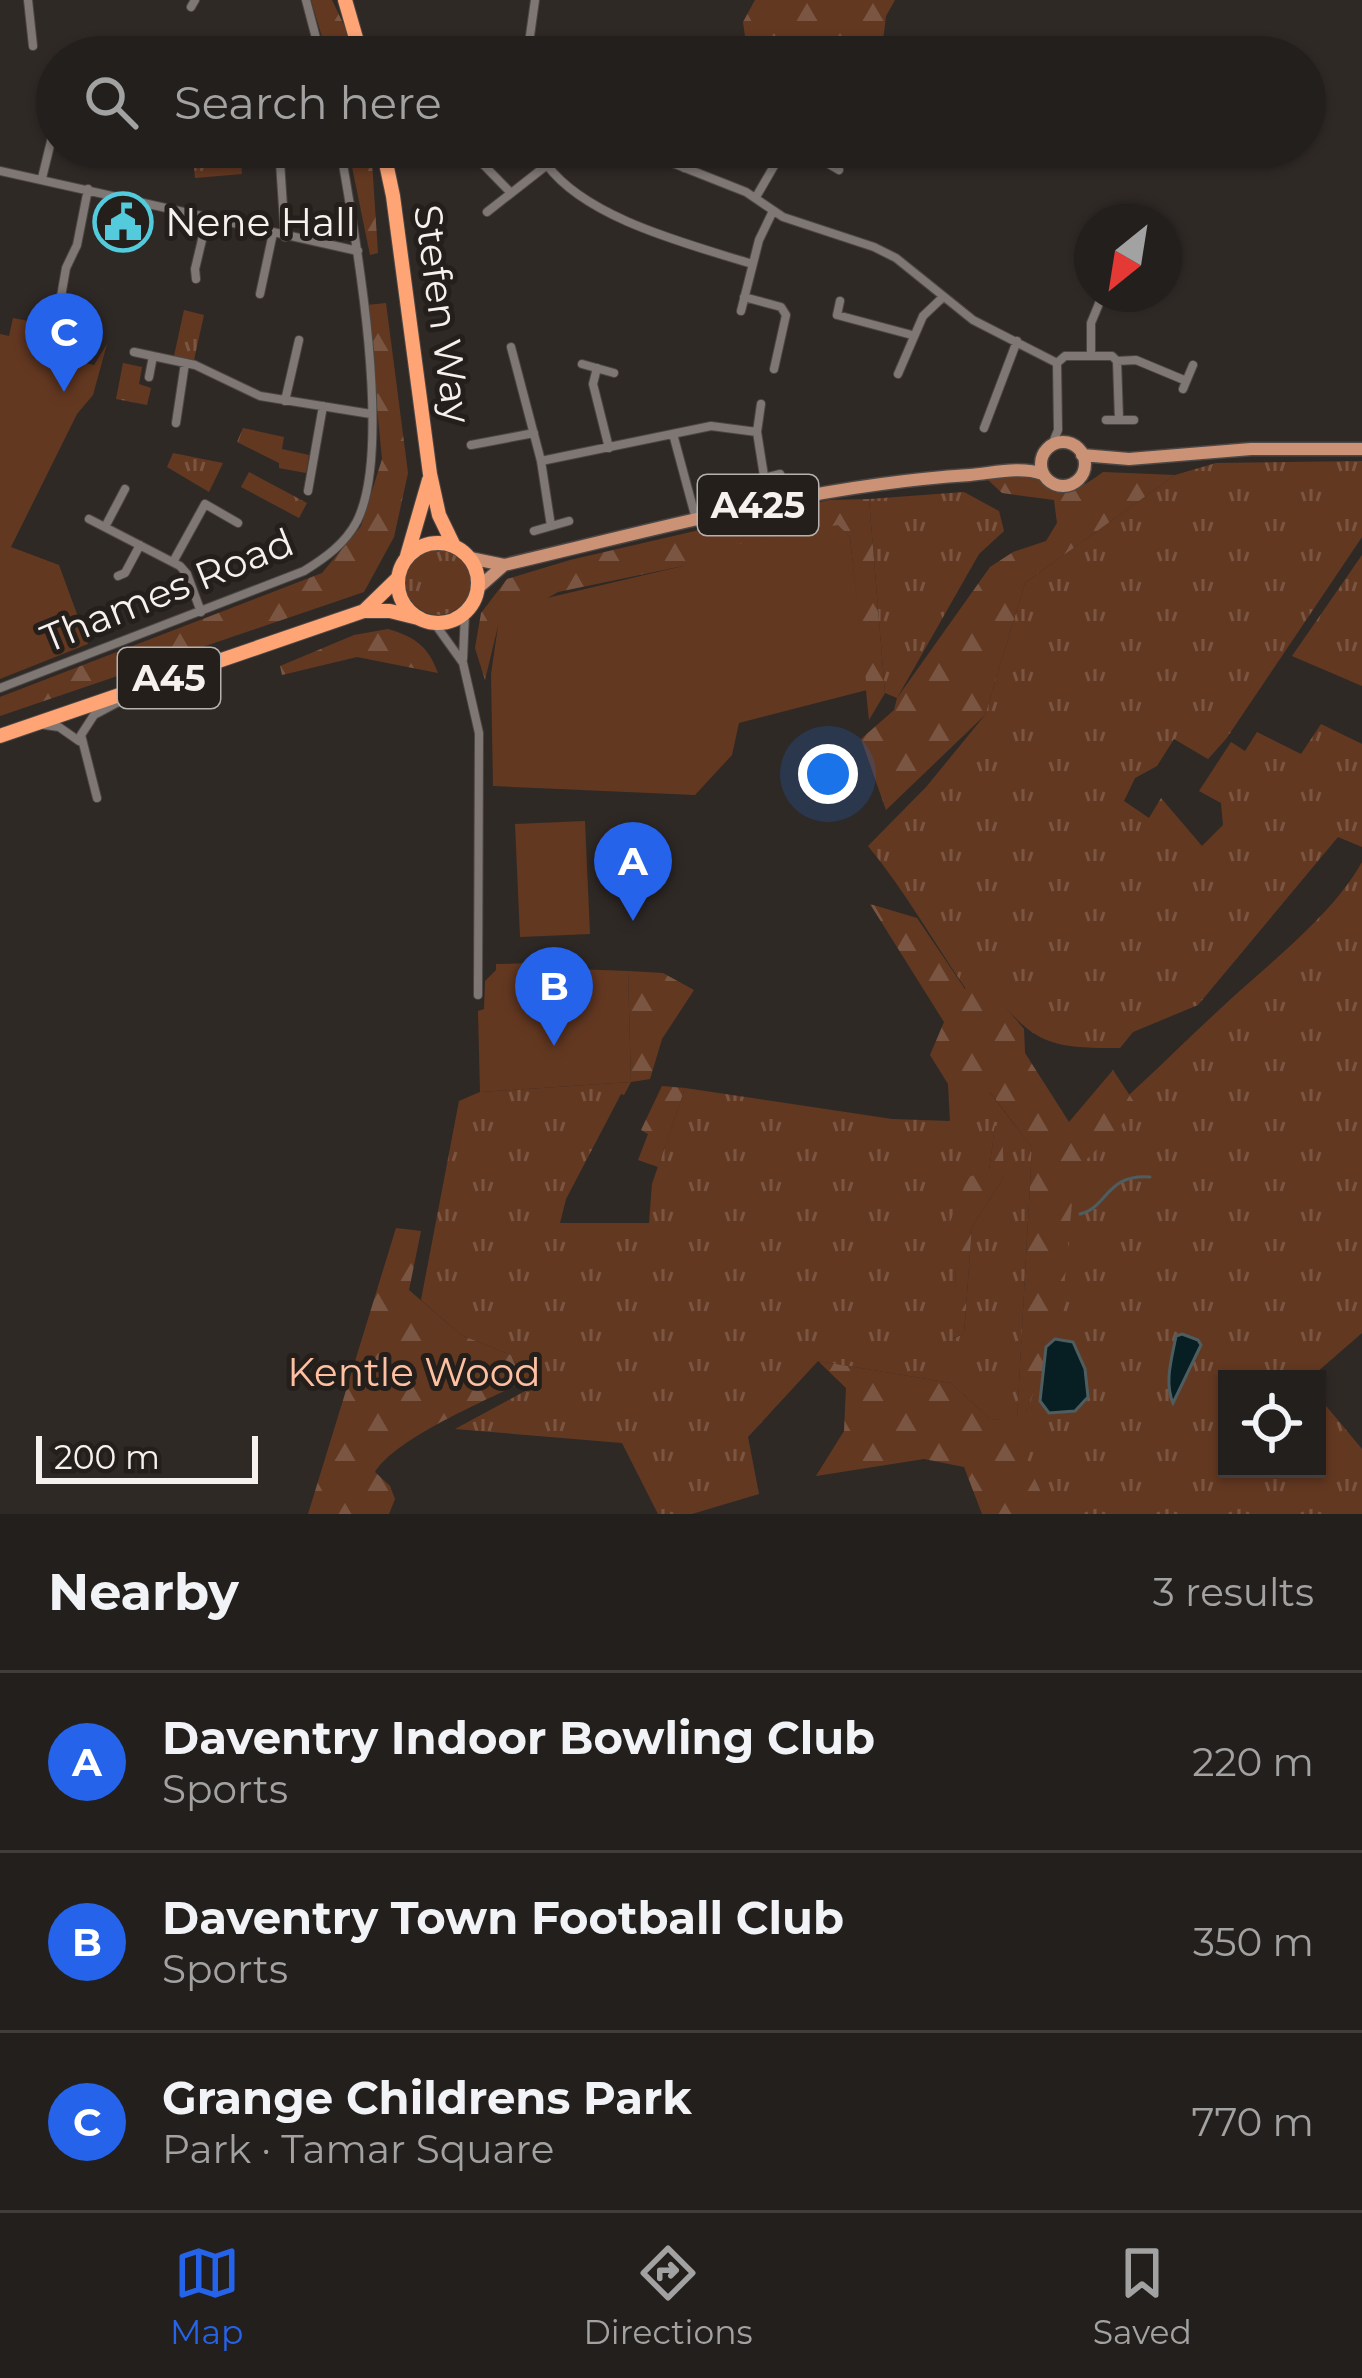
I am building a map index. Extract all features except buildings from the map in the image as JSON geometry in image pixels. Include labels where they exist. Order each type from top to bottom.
[{"type":"highway","points":[[345,0],[353,36]]},
{"type":"highway","name":"Stefen Way","points":[[389,168],[430,474]]},
{"type":"highway","points":[[430,474],[439,515],[454,546],[470,558],[478,588],[465,613],[435,624],[418,618],[401,600],[398,578],[416,535],[430,474]]},
{"type":"highway","points":[[405,561],[424,546],[454,546]]},
{"type":"highway","name":"A45","points":[[364,610],[398,578]]},
{"type":"highway","name":"A45","points":[[0,736],[364,610],[418,618]]},
{"type":"main road","points":[[1057,439],[1076,447],[1083,462],[1076,482],[1062,486],[1048,481],[1042,467],[1057,439]]},
{"type":"main road","points":[[1083,462],[1251,449],[1362,448]]},
{"type":"main road","name":"A425","points":[[504,565],[793,497],[1042,467]]},
{"type":"main road","points":[[470,558],[504,565]]},
{"type":"main road","points":[[478,588],[504,565]]},
{"type":"street","points":[[28,0],[32,46]]},
{"type":"street","points":[[306,0],[315,36]]},
{"type":"street","points":[[530,36],[535,0]]},
{"type":"street","points":[[42,178],[45,168]]},
{"type":"street","points":[[281,168],[285,237]]},
{"type":"street","name":"Thames Road","points":[[0,688],[304,571],[338,547],[356,524],[371,466],[370,414],[358,251],[344,168]]},
{"type":"street","points":[[487,168],[511,193]]},
{"type":"street","points":[[487,212],[543,168]]},
{"type":"street","points":[[550,168],[566,186],[611,212],[668,237],[752,264]]},
{"type":"street","points":[[684,168],[756,198],[772,211],[896,258],[973,320],[1057,363]]},
{"type":"street","points":[[756,198],[773,168]]},
{"type":"street","points":[[0,171],[358,251]]},
{"type":"street","points":[[55,331],[88,189]]},
{"type":"street","points":[[741,311],[772,211]]},
{"type":"street","points":[[196,279],[207,219]]},
{"type":"street","points":[[260,294],[273,233]]},
{"type":"street","points":[[744,297],[781,307],[786,315],[774,369]]},
{"type":"street","points":[[898,374],[923,316],[943,297]]},
{"type":"street","points":[[840,301],[837,315],[912,335]]},
{"type":"street","points":[[1091,356],[1091,323],[1098,312]]},
{"type":"street","points":[[285,401],[299,340]]},
{"type":"street","points":[[989,423],[1017,341]]},
{"type":"street","points":[[511,347],[541,461],[551,526]]},
{"type":"street","points":[[134,352],[185,363],[260,396],[370,414]]},
{"type":"street","points":[[149,377],[153,356]]},
{"type":"street","points":[[1057,439],[1057,363],[1065,356],[1112,356],[1117,361],[1119,419]]},
{"type":"street","points":[[1117,361],[1136,360],[1183,385],[1193,365]]},
{"type":"street","points":[[176,423],[185,363]]},
{"type":"street","points":[[582,364],[614,373]]},
{"type":"street","points":[[598,368],[593,384],[609,448]]},
{"type":"street","points":[[761,404],[757,432],[764,476]]},
{"type":"street","points":[[308,490],[322,406]]},
{"type":"street","points":[[1106,420],[1134,420]]},
{"type":"street","points":[[541,461],[711,426],[757,432]]},
{"type":"street","points":[[470,445],[534,433]]},
{"type":"street","points":[[673,434],[697,520]]},
{"type":"street","points":[[751,481],[780,474]]},
{"type":"street","points":[[105,527],[125,489]]},
{"type":"street","points":[[173,562],[205,504],[238,523]]},
{"type":"street","points":[[89,519],[173,562],[187,574],[201,612]]},
{"type":"street","points":[[534,531],[569,521]]},
{"type":"street","points":[[118,576],[125,573],[140,545]]},
{"type":"street","points":[[465,613],[463,663],[478,733],[478,995]]},
{"type":"street","points":[[435,624],[463,663]]},
{"type":"street","points":[[97,798],[80,742],[86,721],[140,688]]},
{"type":"street","points":[[33,724],[59,727],[80,742]]},
{"type":"green space","points":[[311,0],[332,0],[349,36],[322,36]]},
{"type":"green space","points":[[755,0],[895,0],[886,16],[884,36],[745,36],[743,22]]},
{"type":"green space","points":[[194,168],[241,168],[242,174],[195,178]]},
{"type":"green space","points":[[352,168],[372,168],[378,253],[370,255]]},
{"type":"green space","points":[[386,303],[408,473],[394,537],[364,592],[0,716],[0,697],[322,573],[361,526],[382,459],[367,305]]},
{"type":"green space","points":[[184,310],[204,315],[194,360],[174,356]]},
{"type":"green space","points":[[13,318],[45,324],[42,342],[23,340],[68,351],[67,359],[94,365],[107,344],[93,395],[77,414],[11,547],[59,565],[88,644],[0,679],[0,334],[9,336]]},
{"type":"green space","points":[[123,363],[142,367],[139,384],[151,388],[147,405],[116,399]]},
{"type":"green space","points":[[243,428],[284,437],[282,449],[309,455],[306,473],[279,468],[279,463],[237,442]]},
{"type":"green space","points":[[173,453],[223,463],[209,492],[167,467]]},
{"type":"green space","points":[[1362,461],[1362,537],[1226,739],[1208,759],[1174,739],[1157,766],[1135,778],[1124,801],[1149,818],[1161,798],[1202,846],[1223,825],[1221,803],[1199,791],[1231,742],[1245,751],[1257,732],[1301,754],[1321,724],[1362,744],[1362,847],[1338,837],[1198,1005],[1133,1032],[1120,1048],[1070,1046],[1038,1036],[979,977],[966,989],[868,846],[927,786],[985,715],[1025,583],[1175,475],[1216,463]]},
{"type":"green space","points":[[249,472],[307,503],[299,518],[241,487]]},
{"type":"green space","points":[[1103,472],[1175,475],[1025,583],[985,715],[886,810],[861,739],[894,710],[897,698],[990,567],[1013,552],[1046,541],[1057,523],[1054,500],[1002,493],[987,479],[1032,478],[1064,491]]},
{"type":"green space","points":[[964,492],[999,511],[1004,531],[979,554],[897,698],[885,693],[869,499]]},
{"type":"green space","points":[[869,499],[885,693],[869,720],[850,537],[838,526],[558,592],[498,626],[485,680],[475,648],[481,613],[507,579],[829,500]]},
{"type":"green space","points":[[838,525],[850,537],[867,690],[739,723],[732,755],[695,795],[493,786],[491,674],[498,626],[517,605],[683,566],[696,553]]},
{"type":"green space","points":[[438,549],[461,559],[471,582],[461,605],[438,615],[415,605],[405,582],[415,559]]},
{"type":"green space","points":[[1362,555],[1362,686],[1292,656]]},
{"type":"green space","points":[[388,629],[419,644],[438,673],[357,657],[282,675],[280,666],[354,635]]},
{"type":"green space","points":[[585,821],[590,934],[520,937],[515,824]]},
{"type":"green space","points":[[1362,862],[1362,1333],[1319,1370],[1218,1370],[1218,1478],[1326,1478],[1326,1406],[1362,1449],[1362,1514],[1003,1514],[1028,1402],[1054,1159],[1297,940]]},
{"type":"green space","points":[[870,904],[917,918],[965,989],[979,976],[1024,1029],[1025,1053],[1069,1122],[1113,1070],[1138,1108],[1075,1171],[1060,1331],[1026,1410],[1027,1462],[1051,1514],[982,1514],[964,1467],[924,1459],[816,1476],[844,1431],[846,1388],[818,1361],[951,1383],[990,1419],[1017,1420],[1032,1148],[990,1092],[950,1121],[948,1084],[930,1055],[944,1022]]},
{"type":"green space","points":[[573,962],[575,969],[628,971],[631,1082],[480,1092],[478,1011],[484,1009],[485,981],[496,964]]},
{"type":"green space","points":[[628,971],[663,973],[694,990],[662,1039],[650,1079],[631,1082]]},
{"type":"green space","points":[[631,1082],[566,1199],[560,1223],[649,1223],[652,1184],[685,1088],[892,1119],[949,1121],[989,1091],[1032,1148],[1017,1421],[990,1419],[951,1383],[818,1361],[748,1437],[759,1494],[692,1514],[658,1514],[622,1443],[455,1429],[529,1389],[511,1355],[461,1335],[421,1300],[459,1101],[480,1092]],"holes":[[[995,1126],[1004,1177],[972,1227],[964,1334],[954,1338],[956,1266],[989,1171]]]},
{"type":"green space","points":[[662,1086],[685,1088],[658,1167],[638,1160],[648,1134],[641,1130]]},
{"type":"green space","points":[[995,1126],[1002,1126],[1004,1177],[972,1227],[964,1334],[953,1338],[956,1266],[942,1242],[968,1177],[989,1171]]},
{"type":"green space","name":"Kentle Wood","points":[[396,1228],[421,1231],[409,1290],[461,1335],[511,1355],[523,1382],[443,1421],[386,1459],[375,1472],[390,1486],[395,1499],[389,1514],[308,1514]]},
{"type":"water","points":[[1182,1334],[1201,1345],[1173,1403],[1170,1370],[1176,1336]]},
{"type":"water","points":[[1055,1339],[1073,1342],[1085,1369],[1088,1397],[1075,1411],[1049,1413],[1040,1401],[1046,1347]]},
{"type":"waterway","points":[[1080,1214],[1124,1181],[1150,1177]]},
{"type":"place","name":"Nene Hall","points":[[123,222]]},
{"type":"place","name":"Grange Childrens Park","points":[[64,392]]},
{"type":"place","name":"Daventry Indoor Bowling Club","points":[[633,921]]},
{"type":"place","name":"Daventry Town Football Club","points":[[554,1046]]}]
